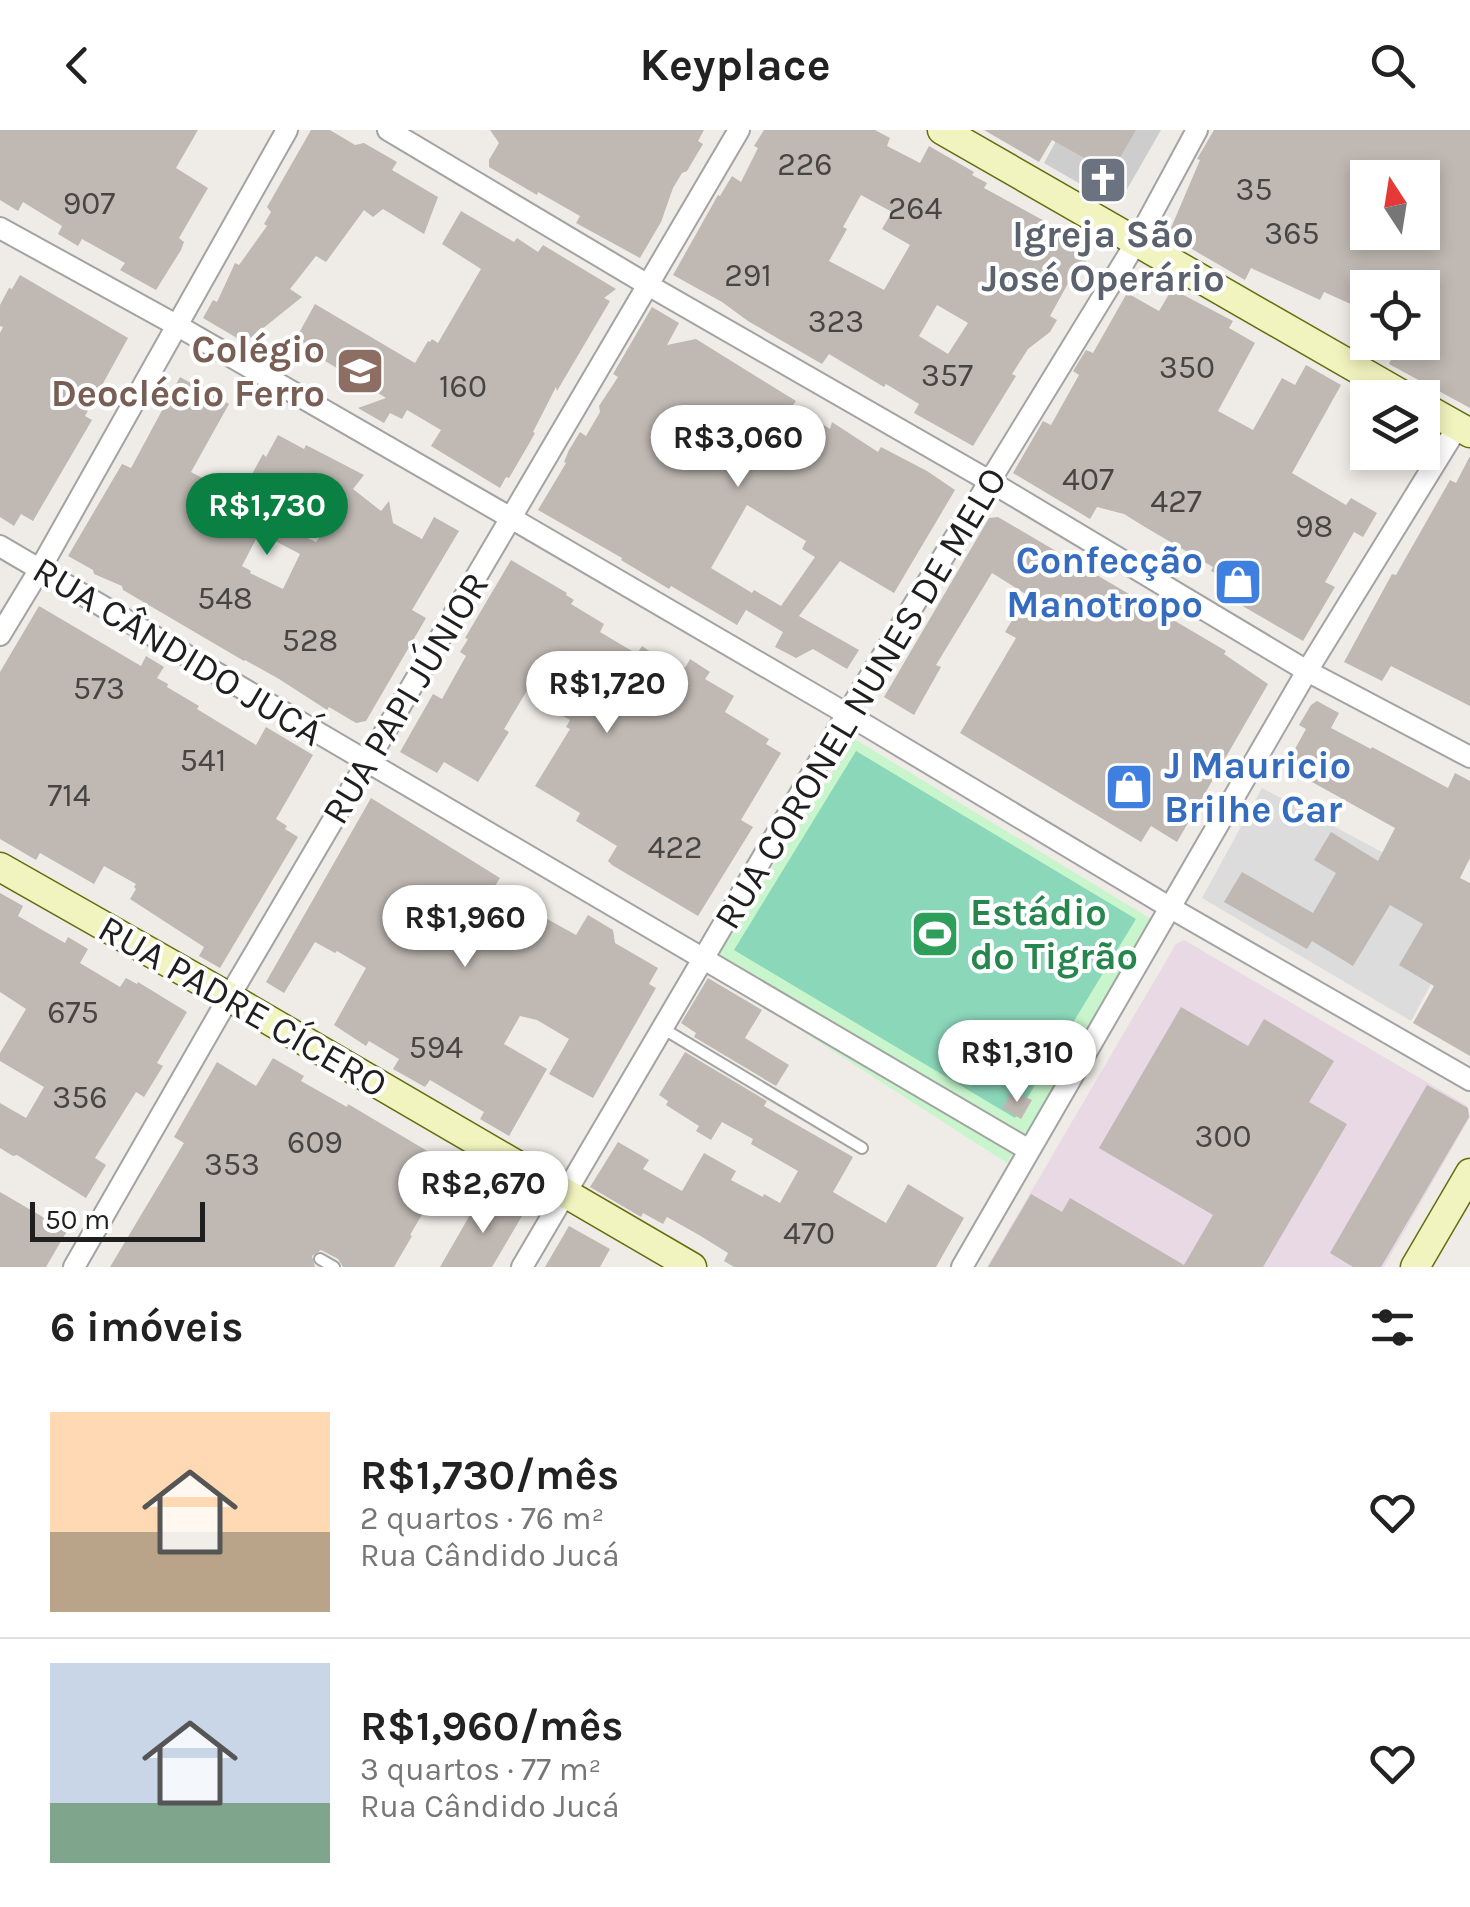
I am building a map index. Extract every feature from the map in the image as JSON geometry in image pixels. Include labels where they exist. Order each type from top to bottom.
[{"type":"street","points":[[0,634],[286,130]]},
{"type":"street","points":[[388,130],[1307,672],[1470,757]]},
{"type":"street","name":"RUA PAPI JÚNIOR","points":[[74,1267],[228,997],[739,130]]},
{"type":"street","points":[[942,130],[1377,380]]},
{"type":"street","name":"RUA CORONEL NUNES DE MELO","points":[[522,1267],[846,714],[1137,241],[1197,130]]},
{"type":"street","points":[[0,228],[511,518],[1470,1080]]},
{"type":"street","points":[[962,1267],[1307,672],[1464,430],[1440,416]]},
{"type":"street","name":"RUA CÂNDIDO JUCÁ","points":[[0,546],[1029,1150]]},
{"type":"street","name":"RUA PADRE CÍCERO","points":[[0,867],[692,1267]]},
{"type":"street","points":[[1415,1267],[1470,1173]]},
{"type":"lane","points":[[661,1028],[862,1148]]},
{"type":"lane","points":[[320,1258],[334,1267]]},
{"type":"shaded area","name":"Igreja São José Operário","points":[[1062,130],[1161,130],[1122,198],[1108,200],[1044,163]]},
{"type":"shaded area","points":[[1262,788],[1470,899],[1470,912],[1411,1021],[1202,898]]},
{"type":"shaded area","points":[[1184,940],[1466,1105],[1470,1117],[1384,1267],[987,1267],[1176,944]]},
{"type":"green space","name":"Estádio do Tigrão","points":[[853,738],[1156,922],[1007,1163],[709,971]]},
{"type":"green space","name":"Estádio do Tigrão","points":[[856,751],[1136,919],[1015,1118],[734,950]]},
{"type":"building","points":[[0,130],[198,130],[176,168],[208,188],[179,238],[184,242],[181,250],[156,290],[120,270],[125,263],[82,239],[78,246],[58,234],[62,226],[23,202],[18,211],[0,200]]},
{"type":"building","points":[[311,130],[330,130],[355,145],[364,143],[397,162],[392,170],[438,197],[424,234],[383,209],[373,217],[364,210],[326,262],[316,256],[290,289],[302,297],[242,341],[203,318],[213,300],[217,302],[235,263],[239,265],[267,226],[264,224],[271,212],[267,207]]},
{"type":"building","points":[[490,130],[704,130],[698,141],[703,144],[673,188],[661,222],[640,258],[576,223],[580,216],[489,167],[499,143]]},
{"type":"building","points":[[764,130],[875,130],[890,138],[887,146],[920,163],[929,146],[974,172],[972,175],[987,183],[984,188],[1085,243],[1078,257],[1086,261],[1076,278],[1071,278],[1050,316],[1057,320],[1050,332],[1028,349],[973,446],[914,413],[919,404],[886,384],[884,387],[829,354],[822,364],[673,275],[718,195],[732,176],[741,182],[758,148],[754,146]],"holes":[[[861,195],[892,212],[882,229],[910,245],[884,290],[829,261]],[[937,305],[968,323],[948,354],[919,336]]]},
{"type":"building","points":[[984,130],[1136,130],[1111,173],[1052,140],[1039,162]]},
{"type":"building","points":[[1214,130],[1470,130],[1470,408],[1440,392],[1440,380],[1418,380],[1389,364],[1391,360],[1440,360],[1440,270],[1350,270],[1350,304],[1324,292],[1320,300],[1251,268],[1245,280],[1168,235],[1200,160],[1197,159]]},
{"type":"building","points":[[461,211],[538,252],[543,245],[616,289],[604,298],[610,301],[500,488],[431,446],[441,430],[407,410],[402,419],[390,413],[384,423],[358,408],[386,398],[294,342],[315,304],[415,363],[428,341],[438,343],[481,269],[442,244]]},
{"type":"building","points":[[20,275],[128,338],[85,416],[92,420],[33,521],[21,514],[14,526],[0,517],[0,305]]},
{"type":"building","points":[[1172,289],[1233,321],[1229,328],[1255,343],[1218,411],[1253,430],[1282,378],[1295,385],[1306,365],[1341,385],[1292,473],[1346,505],[1351,498],[1377,513],[1363,537],[1354,532],[1325,582],[1335,587],[1303,641],[1227,597],[1235,583],[1211,571],[1213,567],[1124,514],[1097,507],[1090,519],[1013,473],[1043,421],[1051,425],[1079,375],[1073,371],[1086,350],[1093,353],[1127,293],[1159,311]]},
{"type":"building","points":[[652,307],[679,323],[667,345],[696,339],[796,401],[793,405],[830,429],[832,422],[878,452],[881,447],[955,490],[894,593],[840,561],[799,616],[859,650],[847,669],[813,649],[796,658],[775,647],[783,632],[746,610],[737,625],[538,510],[580,432],[586,436],[600,412],[599,406],[618,377],[613,374]],"holes":[[[747,505],[806,541],[802,549],[815,557],[781,606],[711,568]]]},
{"type":"building","points":[[180,377],[229,404],[191,472],[239,498],[278,435],[364,475],[353,489],[381,511],[389,501],[393,523],[422,539],[434,517],[459,531],[412,610],[426,618],[366,721],[356,723],[329,707],[327,710],[68,556],[122,464],[131,468]],"holes":[[[305,482],[343,504],[316,542],[271,521],[264,535],[300,554],[283,589],[242,566],[285,483],[300,491]]]},
{"type":"building","points":[[1470,456],[1470,706],[1391,666],[1382,681],[1344,662],[1392,574],[1396,575],[1450,480],[1456,483]]},
{"type":"building","points":[[998,517],[1226,651],[1224,654],[1268,684],[1177,842],[1151,826],[1141,842],[960,733],[1016,638],[1005,632],[1027,595],[992,573],[936,665],[941,667],[914,715],[884,697],[989,518]]},
{"type":"building","points":[[511,560],[567,593],[574,600],[571,604],[604,624],[600,632],[637,654],[642,646],[685,668],[690,659],[710,672],[705,679],[734,696],[725,712],[769,739],[766,744],[781,753],[741,820],[753,827],[698,916],[612,865],[608,861],[617,846],[576,821],[580,813],[535,786],[570,729],[566,727],[570,720],[561,715],[569,702],[534,679],[504,729],[509,732],[478,782],[444,762],[437,773],[400,752],[433,694],[442,699],[466,656],[460,652],[468,639],[465,638]]},
{"type":"building","points":[[39,606],[141,666],[146,656],[164,667],[157,678],[167,687],[256,745],[266,727],[313,755],[276,819],[298,837],[220,968],[199,956],[204,947],[130,899],[136,884],[104,866],[94,884],[40,853],[36,860],[0,839],[0,672]]},
{"type":"building","points":[[1317,701],[1339,713],[1331,728],[1371,749],[1448,788],[1455,773],[1470,781],[1470,858],[1460,878],[1470,883],[1470,1056],[1413,1023],[1434,986],[1399,965],[1423,924],[1390,905],[1353,966],[1312,941],[1307,949],[1224,902],[1242,872],[1313,913],[1336,873],[1314,860],[1331,832],[1378,861],[1395,828],[1285,767],[1306,729],[1299,725]]},
{"type":"building","points":[[371,798],[500,878],[495,886],[540,915],[576,935],[588,915],[613,930],[615,943],[658,968],[649,984],[656,988],[593,1098],[549,1074],[569,1039],[537,1020],[520,1016],[504,1044],[547,1069],[509,1136],[480,1119],[484,1112],[430,1080],[425,1087],[393,1069],[399,1059],[369,1041],[366,1046],[334,1025],[366,968],[315,942],[284,993],[266,982]]},
{"type":"building","points":[[0,893],[23,906],[18,916],[65,943],[68,937],[88,949],[80,963],[120,987],[126,978],[138,982],[187,1012],[157,1063],[163,1066],[144,1097],[136,1092],[95,1158],[106,1165],[86,1198],[0,1148],[0,1103],[26,1118],[44,1087],[0,1061],[0,1053],[26,1009],[0,992]]},
{"type":"building","points":[[708,978],[762,1010],[745,1038],[789,1065],[776,1086],[694,1037],[696,1033],[681,1023]]},
{"type":"building","points":[[1181,1007],[1248,1046],[1264,1019],[1334,1061],[1309,1102],[1347,1124],[1263,1267],[988,1267],[1031,1194],[1062,1212],[1070,1198],[1184,1265],[1213,1215],[1099,1148]]},
{"type":"building","points":[[685,1052],[767,1101],[764,1106],[853,1157],[833,1192],[886,1223],[908,1184],[964,1218],[936,1267],[734,1267],[724,1261],[728,1253],[667,1217],[663,1224],[643,1213],[641,1217],[590,1187],[618,1142],[649,1160],[643,1169],[682,1191],[704,1153],[736,1171],[731,1180],[780,1203],[798,1171],[722,1122],[711,1140],[696,1131],[699,1126],[666,1105],[668,1101],[659,1095]]},
{"type":"building","points":[[273,1058],[304,1076],[301,1081],[451,1165],[394,1267],[343,1267],[338,1259],[321,1250],[312,1256],[315,1267],[110,1267],[184,1143],[174,1137],[217,1062],[256,1086]]},
{"type":"building","points":[[1427,1085],[1468,1108],[1469,1117],[1381,1267],[1353,1267],[1330,1253]]},
{"type":"building","points":[[1012,1091],[1032,1100],[1021,1119],[1002,1108]]},
{"type":"building","points":[[0,1192],[67,1231],[46,1267],[0,1267]]},
{"type":"building","points":[[482,1194],[522,1216],[492,1267],[440,1267]]},
{"type":"building","points":[[569,1226],[610,1249],[600,1267],[545,1267]]},
{"type":"place","name":"Igreja São José Operário","points":[[1103,180]]},
{"type":"place","name":"Colégio Deoclécio Ferro","points":[[360,371]]},
{"type":"place","name":"Confecção Manotropo","points":[[1238,582]]},
{"type":"place","name":"J Mauricio Brilhe Car","points":[[1129,787]]},
{"type":"place","name":"Estádio do Tigrão","points":[[935,934]]}]
